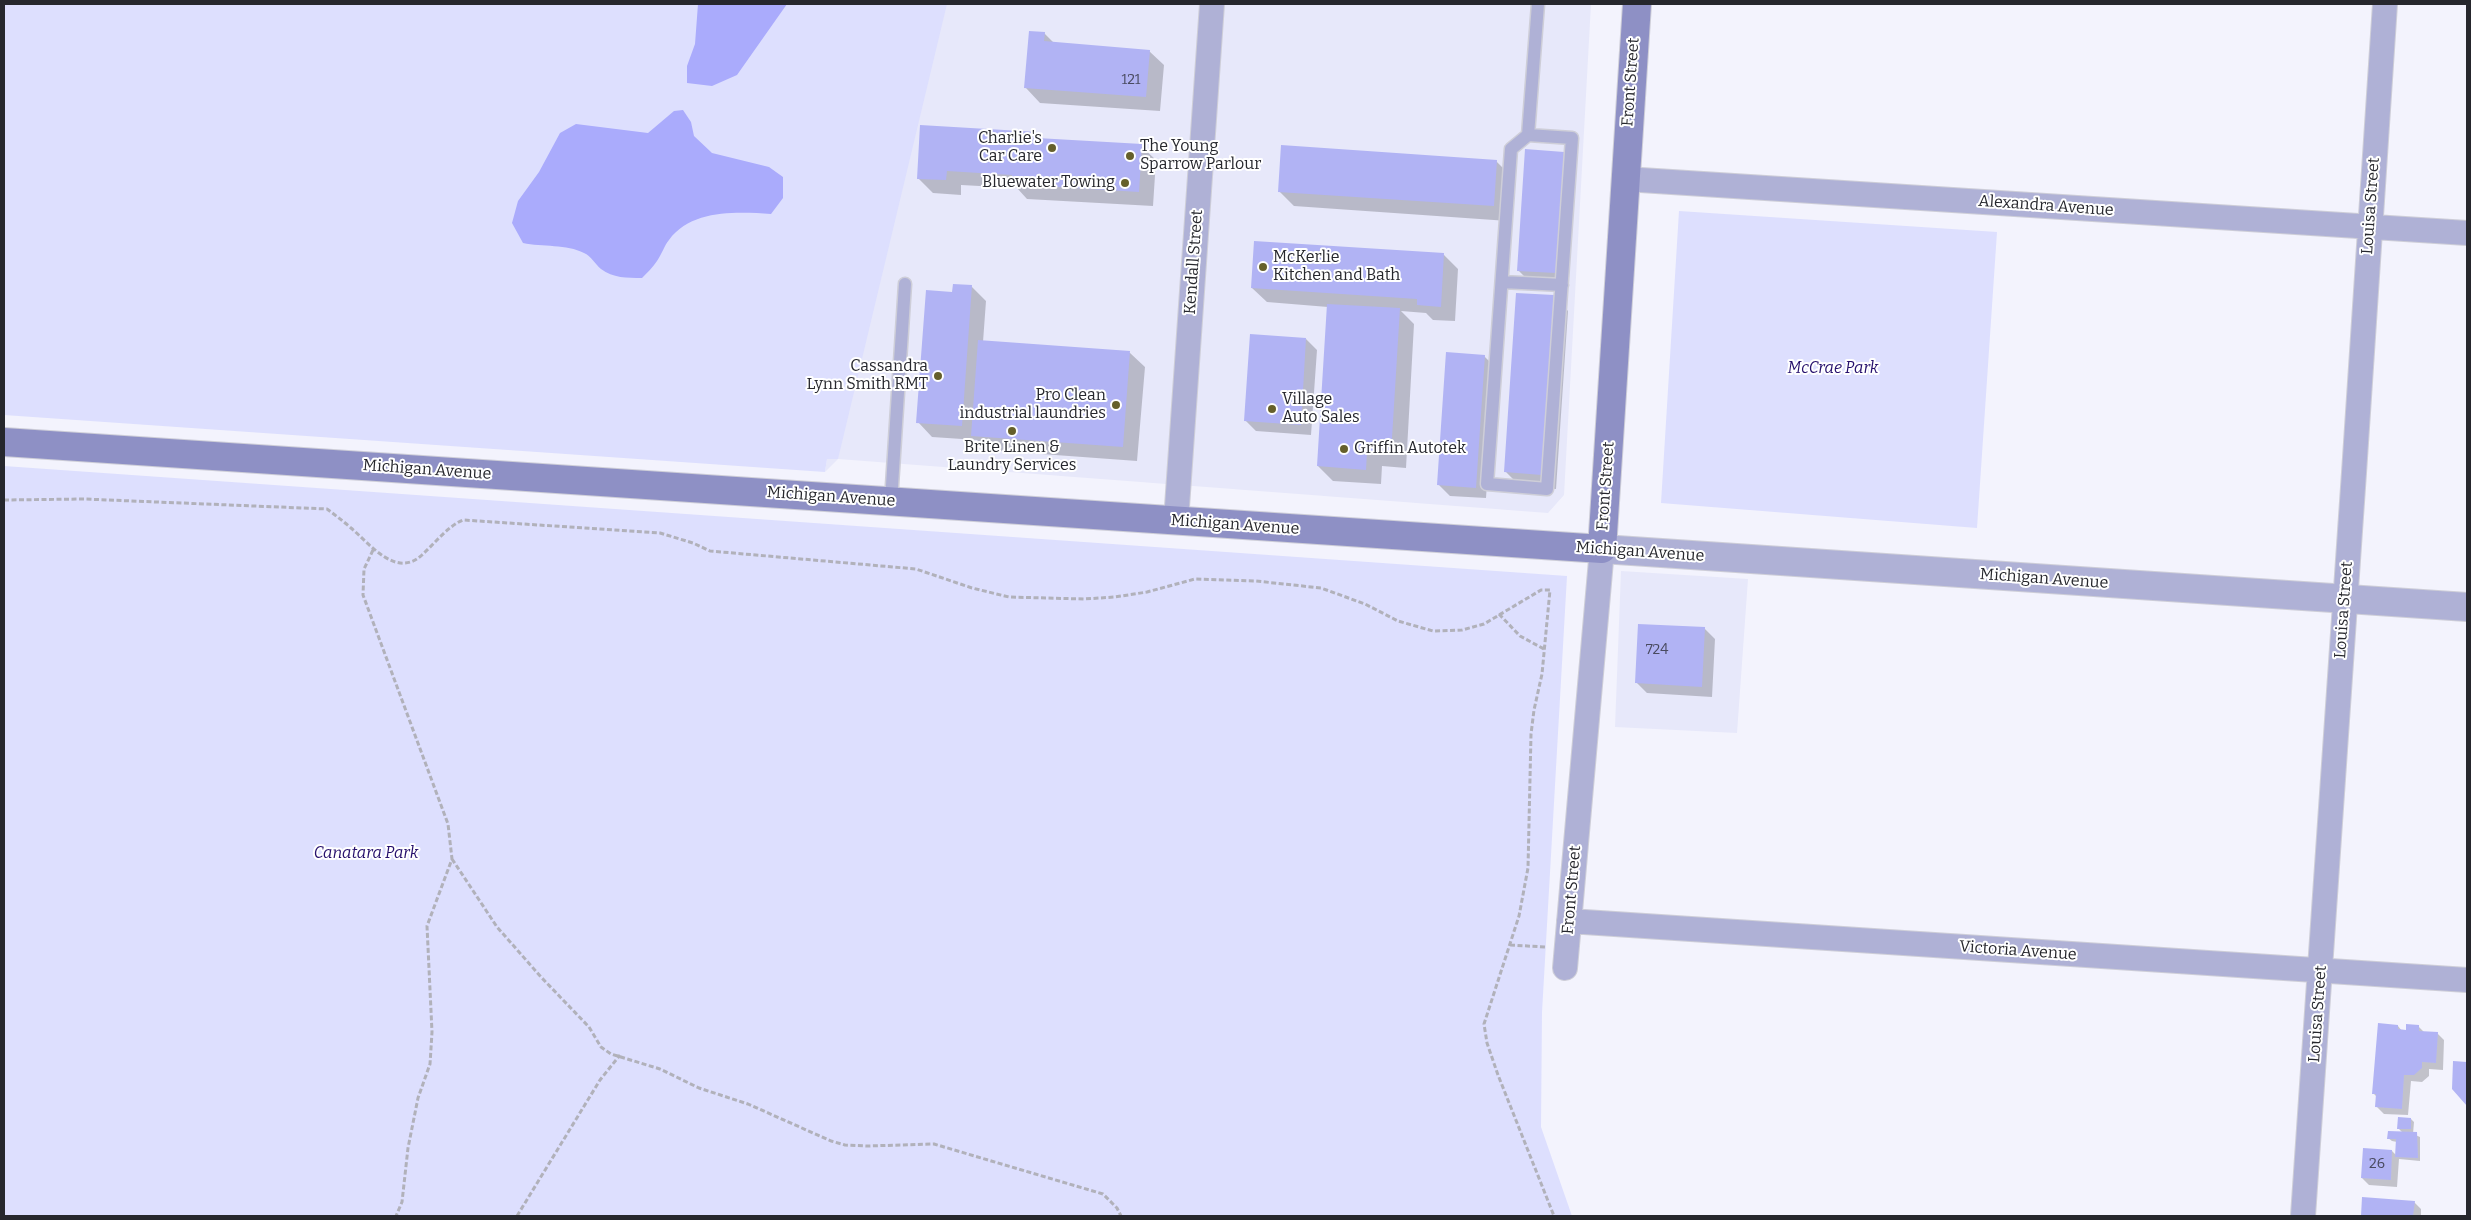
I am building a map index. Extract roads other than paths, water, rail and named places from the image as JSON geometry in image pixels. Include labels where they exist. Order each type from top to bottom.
[{"type":"main road","name":"Front Street","points":[[1602,550],[1637,4]]},
{"type":"main road","name":"Michigan Avenue","points":[[4,442],[1602,550]]},
{"type":"street","name":"Kendall Street","points":[[1176,520],[1212,4]]},
{"type":"street","name":"Louisa Street","points":[[2303,1216],[2322,971],[2344,599],[2385,4]]},
{"type":"street","name":"Alexandra Avenue","points":[[1625,179],[2467,233]]},
{"type":"street","name":"Michigan Avenue","points":[[1602,550],[2467,607]]},
{"type":"street","name":"Front Street","points":[[1565,968],[1602,550]]},
{"type":"street","name":"Victoria Avenue","points":[[1569,921],[2467,980]]},
{"type":"lane","points":[[1528,135],[1538,4]]},
{"type":"lane","points":[[1528,135],[1572,138],[1547,489],[1488,484],[1511,149],[1528,135]]},
{"type":"lane","points":[[1502,282],[1562,285]]},
{"type":"lane","points":[[890,501],[905,284]]},
{"type":"water","points":[[698,4],[787,4],[737,75],[712,86],[687,83],[687,66],[695,44]]},
{"type":"water","points":[[683,110],[691,122],[694,136],[712,153],[769,167],[783,177],[783,198],[771,214],[730,213],[702,218],[690,223],[669,240],[659,258],[642,278],[626,278],[610,274],[601,269],[586,254],[577,250],[523,243],[512,223],[518,201],[539,172],[560,133],[576,124],[648,133],[674,111]]},
{"type":"place","name":"Charlie's Car Care","points":[[1052,148]]},
{"type":"place","name":"The Young Sparrow Parlour","points":[[1130,156]]},
{"type":"place","name":"Bluewater Towing","points":[[1125,183]]},
{"type":"place","name":"McKerlie Kitchen and Bath","points":[[1263,267]]},
{"type":"place","name":"Cassandra Lynn Smith RMT","points":[[938,376]]},
{"type":"place","name":"Pro Clean industrial laundries","points":[[1116,405]]},
{"type":"place","name":"Village Auto Sales","points":[[1272,409]]},
{"type":"place","name":"Brite Linen & Laundry Services","points":[[1012,431]]},
{"type":"place","name":"Griffin Autotek","points":[[1344,449]]},
{"type":"park label","name":"McCrae Park","points":[[1833,369]]},
{"type":"park label","name":"Canatara Park","points":[[366,854]]}]
